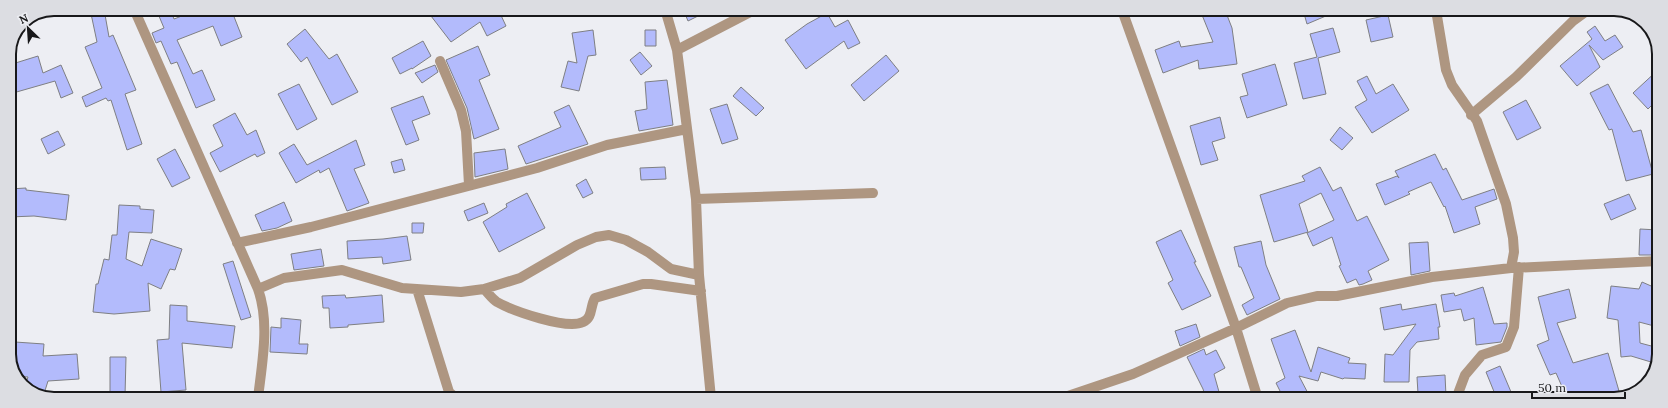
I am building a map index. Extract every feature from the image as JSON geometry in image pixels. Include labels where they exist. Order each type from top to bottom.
[{"type":"street","points":[[137,16],[263,302],[264,325],[258,392]]},
{"type":"street","points":[[667,16],[677,50],[688,129],[696,199],[699,275],[710,392]]},
{"type":"street","points":[[677,50],[743,16]]},
{"type":"street","points":[[1124,16],[1236,328],[1256,392]]},
{"type":"street","points":[[1437,16],[1446,70],[1452,84],[1471,115],[1477,121],[1506,204],[1513,238],[1515,268],[1514,327],[1512,337],[1506,347],[1482,356],[1465,375],[1459,392]]},
{"type":"street","points":[[1471,115],[1516,77],[1580,16]]},
{"type":"street","points":[[440,61],[461,110],[466,131],[469,185]]},
{"type":"street","points":[[237,243],[311,227],[537,168],[607,145],[688,129]]},
{"type":"street","points":[[696,199],[873,193]]},
{"type":"street","points":[[258,289],[284,278],[342,270],[396,286],[416,289],[461,292],[484,289],[520,278],[577,245],[596,237],[609,235],[626,240],[648,252],[671,269],[699,275]]},
{"type":"street","points":[[1080,392],[1133,374],[1236,328],[1287,303],[1317,296],[1337,296],[1432,277],[1515,268],[1652,261]]},
{"type":"street","points":[[484,289],[495,301],[518,311],[558,323],[575,325],[585,322],[592,312],[592,303],[595,298],[636,286],[651,284],[701,291]]},
{"type":"street","points":[[416,289],[448,392]]},
{"type":"building","points":[[91,16],[105,16],[109,37],[113,35],[136,90],[125,94],[142,144],[127,150],[111,100],[108,101],[106,98],[86,107],[82,97],[102,88],[85,47],[97,42]]},
{"type":"building","points":[[159,16],[173,16],[174,19],[182,16],[234,16],[242,37],[221,46],[213,26],[177,40],[193,74],[202,70],[215,100],[196,108],[177,62],[171,64],[161,41],[156,43],[152,33],[164,28]]},
{"type":"building","points":[[431,16],[501,16],[506,26],[487,36],[480,22],[451,42]]},
{"type":"building","points":[[686,16],[698,16],[688,21]]},
{"type":"building","points":[[822,16],[829,16],[835,27],[848,20],[860,43],[848,49],[844,41],[806,69],[785,40],[807,24]]},
{"type":"building","points":[[1202,16],[1227,16],[1232,28],[1237,64],[1199,69],[1198,60],[1163,73],[1155,50],[1179,41],[1181,47],[1213,42]]},
{"type":"building","points":[[1305,16],[1326,16],[1307,24]]},
{"type":"building","points":[[1388,16],[1393,37],[1371,42],[1366,20]]},
{"type":"building","points":[[1595,26],[1605,41],[1615,35],[1623,47],[1603,60],[1589,45],[1600,67],[1577,86],[1560,66],[1592,39],[1587,32]]},
{"type":"building","points":[[1333,28],[1340,52],[1318,58],[1326,94],[1303,99],[1294,63],[1317,57],[1310,34]]},
{"type":"building","points":[[305,29],[329,59],[337,54],[358,92],[332,105],[307,57],[301,62],[287,44]]},
{"type":"building","points":[[593,30],[596,55],[588,56],[579,91],[561,87],[568,61],[577,63],[572,33]]},
{"type":"building","points":[[645,30],[656,30],[656,46],[645,46]]},
{"type":"building","points":[[423,41],[431,56],[412,69],[400,74],[392,58]]},
{"type":"building","points":[[478,46],[490,75],[479,80],[499,129],[474,139],[467,108],[446,60]]},
{"type":"building","points":[[640,52],[652,66],[641,75],[630,60]]},
{"type":"building","points":[[886,55],[899,71],[864,101],[851,85]]},
{"type":"building","points":[[38,56],[43,73],[61,65],[73,93],[61,98],[55,81],[16,92],[16,63]]},
{"type":"building","points":[[1275,64],[1287,105],[1247,118],[1240,97],[1248,95],[1242,74]]},
{"type":"building","points":[[435,65],[438,72],[422,83],[415,73]]},
{"type":"building","points":[[1652,75],[1652,105],[1648,109],[1633,93]]},
{"type":"building","points":[[1367,76],[1376,94],[1393,84],[1409,110],[1372,133],[1355,107],[1367,100],[1357,81]]},
{"type":"building","points":[[667,80],[673,125],[639,131],[635,111],[647,109],[645,82]]},
{"type":"building","points":[[299,84],[317,119],[297,130],[278,94]]},
{"type":"building","points":[[1608,84],[1633,132],[1641,130],[1652,174],[1626,181],[1612,129],[1609,130],[1590,93]]},
{"type":"building","points":[[741,87],[764,108],[756,116],[733,96]]},
{"type":"building","points":[[423,96],[430,114],[412,121],[419,140],[406,145],[391,108]]},
{"type":"building","points":[[1526,100],[1541,128],[1517,140],[1503,112]]},
{"type":"building","points":[[727,104],[738,139],[722,144],[710,109]]},
{"type":"building","points":[[569,105],[588,144],[526,164],[518,146],[561,127],[554,112]]},
{"type":"building","points":[[235,113],[247,135],[256,130],[265,153],[257,157],[255,154],[220,172],[210,153],[223,146],[213,125]]},
{"type":"building","points":[[1220,117],[1225,138],[1212,142],[1218,160],[1201,165],[1190,126]]},
{"type":"building","points":[[1340,127],[1353,138],[1342,150],[1330,140]]},
{"type":"building","points":[[58,131],[65,145],[48,154],[41,139]]},
{"type":"building","points":[[356,140],[365,165],[354,169],[369,203],[347,211],[329,168],[320,173],[319,170],[296,183],[279,153],[294,144],[307,165]]},
{"type":"building","points":[[175,149],[190,178],[172,187],[157,159]]},
{"type":"building","points":[[505,149],[508,169],[475,177],[474,153]]},
{"type":"building","points":[[1435,154],[1443,170],[1446,168],[1462,200],[1494,189],[1497,199],[1475,207],[1480,224],[1454,233],[1445,206],[1444,207],[1431,182],[1408,192],[1410,194],[1385,205],[1376,184],[1397,176],[1399,178],[1395,171]]},
{"type":"building","points":[[402,159],[405,170],[394,173],[391,162]]},
{"type":"building","points":[[665,167],[666,179],[641,180],[640,168]]},
{"type":"building","points":[[1320,167],[1333,191],[1341,187],[1357,221],[1367,216],[1389,260],[1368,271],[1372,280],[1363,284],[1359,285],[1356,279],[1347,283],[1339,266],[1341,265],[1332,237],[1313,246],[1307,233],[1334,220],[1321,193],[1299,204],[1308,232],[1274,242],[1260,195],[1305,181],[1302,176]]},
{"type":"building","points":[[586,179],[593,193],[583,198],[576,185]]},
{"type":"building","points":[[26,188],[26,190],[69,195],[66,220],[34,216],[16,217],[16,189]]},
{"type":"building","points":[[527,193],[545,228],[499,252],[483,222],[507,207],[506,204]]},
{"type":"building","points":[[1629,194],[1636,209],[1611,220],[1604,204]]},
{"type":"building","points":[[284,202],[292,221],[277,228],[262,231],[255,215]]},
{"type":"building","points":[[484,203],[488,213],[468,221],[464,211]]},
{"type":"building","points":[[119,205],[140,206],[140,209],[154,210],[152,233],[129,232],[126,259],[142,266],[151,239],[182,249],[175,270],[170,269],[161,289],[148,283],[150,311],[114,314],[93,312],[96,284],[98,284],[104,259],[109,260],[112,235],[117,235]]},
{"type":"building","points":[[412,223],[424,223],[423,233],[412,233]]},
{"type":"building","points":[[1640,229],[1652,230],[1652,255],[1639,255]]},
{"type":"building","points":[[1181,230],[1196,262],[1194,262],[1211,296],[1182,310],[1168,283],[1173,280],[1156,242]]},
{"type":"building","points":[[407,236],[411,260],[383,264],[382,257],[348,259],[347,241]]},
{"type":"building","points":[[1261,241],[1266,265],[1280,299],[1247,315],[1242,305],[1254,298],[1241,267],[1239,267],[1234,247]]},
{"type":"building","points":[[1428,242],[1430,271],[1411,275],[1409,243]]},
{"type":"building","points":[[321,249],[324,266],[294,270],[291,254]]},
{"type":"building","points":[[233,261],[251,317],[241,320],[223,264]]},
{"type":"building","points":[[1642,282],[1652,286],[1652,325],[1639,322],[1640,343],[1652,346],[1651,362],[1631,356],[1621,357],[1618,320],[1607,318],[1611,286],[1639,289]]},
{"type":"building","points":[[1483,287],[1494,324],[1507,323],[1507,327],[1501,342],[1476,345],[1474,318],[1464,321],[1461,309],[1444,312],[1441,295],[1454,293],[1455,296]]},
{"type":"building","points":[[1569,289],[1576,318],[1557,323],[1573,363],[1608,353],[1619,391],[1560,392],[1563,389],[1556,373],[1550,375],[1537,345],[1549,340],[1538,297]]},
{"type":"building","points":[[345,295],[346,298],[382,295],[384,322],[330,328],[329,308],[323,308],[322,296]]},
{"type":"building","points":[[1401,304],[1402,310],[1436,304],[1440,327],[1438,327],[1439,339],[1417,342],[1410,350],[1409,382],[1384,382],[1385,354],[1393,355],[1416,324],[1384,330],[1380,308]]},
{"type":"building","points":[[170,305],[187,306],[187,321],[235,326],[232,348],[182,343],[186,390],[161,392],[157,340],[169,339]]},
{"type":"building","points":[[281,318],[301,320],[299,344],[308,344],[307,354],[270,352],[271,327],[281,328]]},
{"type":"building","points":[[1196,324],[1200,337],[1180,346],[1175,331]]},
{"type":"building","points":[[1295,330],[1311,372],[1318,347],[1350,358],[1348,363],[1366,364],[1365,379],[1343,379],[1321,372],[1318,381],[1299,376],[1307,392],[1280,392],[1276,383],[1285,378],[1271,339]]},
{"type":"building","points":[[16,342],[44,344],[43,356],[77,354],[79,379],[48,381],[45,391],[29,383],[27,381],[28,377],[23,377],[19,369],[16,357]]},
{"type":"building","points":[[1204,349],[1206,355],[1216,350],[1225,368],[1214,374],[1219,392],[1204,392],[1187,357]]},
{"type":"building","points":[[110,357],[126,357],[125,392],[110,392]]},
{"type":"building","points":[[1500,366],[1511,392],[1494,392],[1486,372]]},
{"type":"building","points":[[1445,375],[1446,392],[1418,392],[1417,377]]}]
